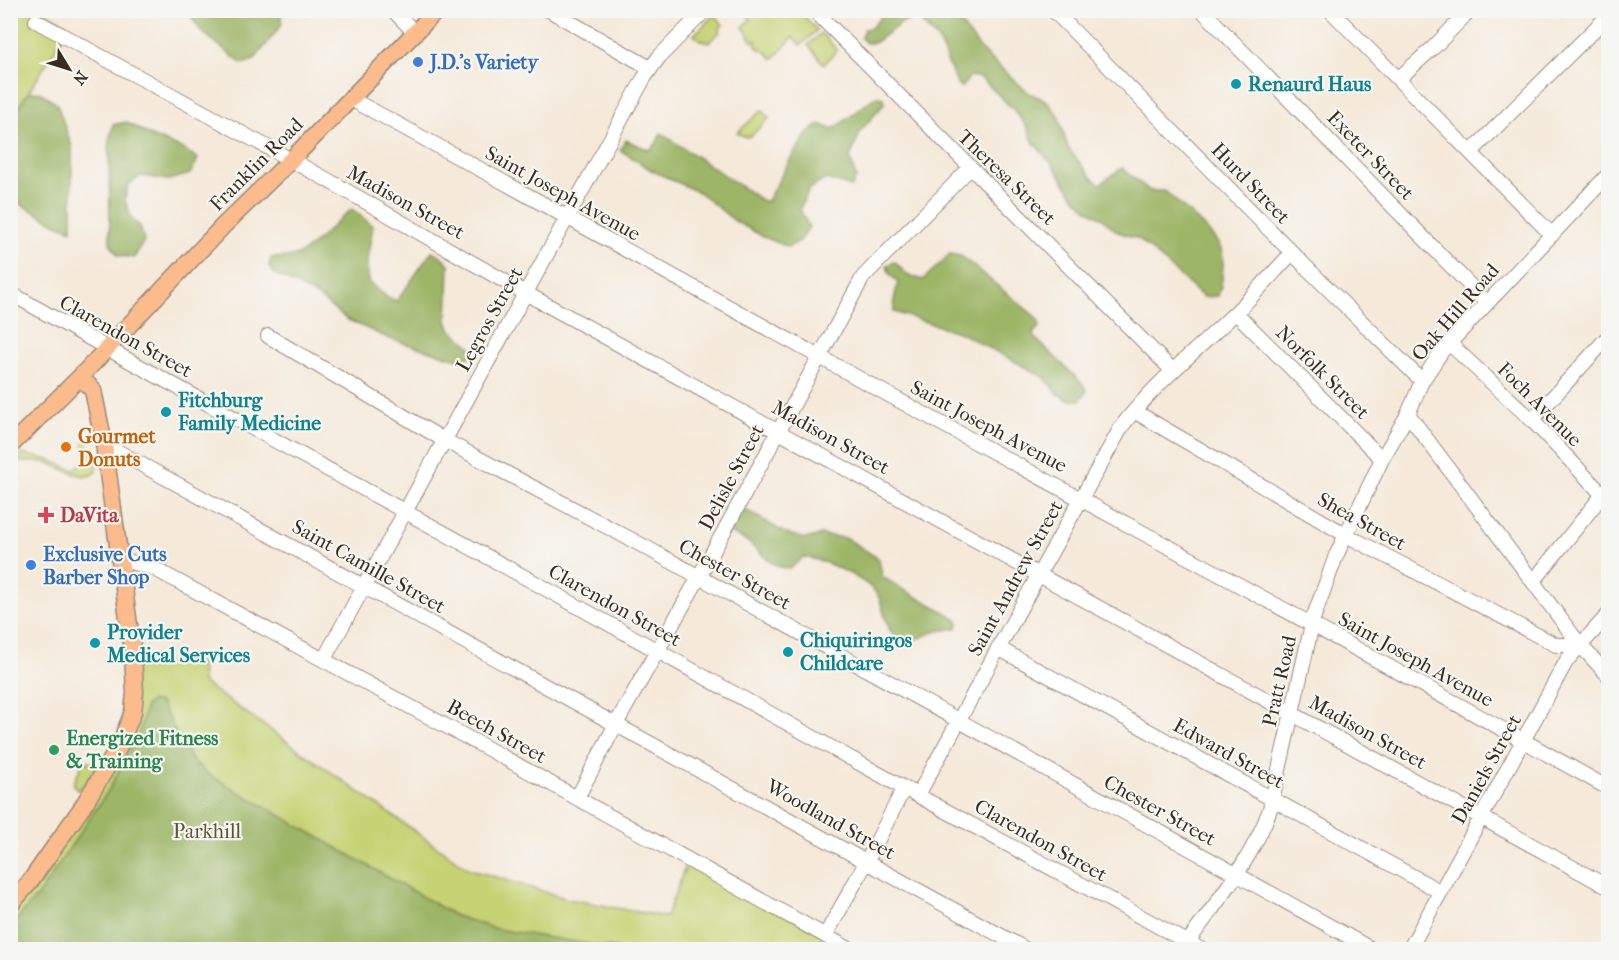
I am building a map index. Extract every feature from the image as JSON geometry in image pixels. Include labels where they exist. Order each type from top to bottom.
[{"type":"main road","name":"Franklin Road","points":[[10,446],[437,10]]},
{"type":"main road","points":[[10,905],[35,874],[87,799],[118,749],[133,712],[135,693],[133,654],[104,444],[93,390],[80,377]]},
{"type":"street","points":[[393,10],[415,33]]},
{"type":"street","points":[[549,10],[650,68]]},
{"type":"street","name":"Legros Street","points":[[324,659],[650,68],[705,10]]},
{"type":"street","name":"Theresa Street","points":[[814,10],[969,168],[1173,370]]},
{"type":"street","name":"Hurd Street","points":[[1053,10],[1292,253],[1422,381]]},
{"type":"street","name":"Exeter Street","points":[[1202,10],[1487,303]]},
{"type":"street","points":[[1330,10],[1552,235]]},
{"type":"street","points":[[1398,79],[1434,47],[1470,10]]},
{"type":"street","points":[[1472,152],[1608,16]]},
{"type":"street","name":"Madison Street","points":[[36,21],[291,160],[527,294],[1608,887]]},
{"type":"street","name":"Saint Joseph Avenue","points":[[351,99],[1608,788]]},
{"type":"street","name":"Delisle Street","points":[[577,798],[863,277],[969,168]]},
{"type":"street","name":"Oak Hill Road","points":[[1408,414],[1422,381],[1449,343],[1608,175]]},
{"type":"street","name":"Saint Andrew Street","points":[[918,795],[1122,426],[1173,370],[1236,313],[1292,253]]},
{"type":"street","name":"Clarendon Street","points":[[10,293],[106,348],[658,650],[1183,946],[1202,950]]},
{"type":"street","name":"Norfolk Street","points":[[1236,313],[1382,459]]},
{"type":"street","name":"Chester Street","points":[[268,336],[444,440],[699,577],[1373,950]]},
{"type":"street","points":[[1532,420],[1608,337]]},
{"type":"street","name":"Foch Avenue","points":[[1449,343],[1605,491]]},
{"type":"street","name":"Shea Street","points":[[1134,411],[1346,535],[1556,645],[1580,645]]},
{"type":"street","points":[[1408,414],[1580,645],[1608,675]]},
{"type":"street","name":"Pratt Road","points":[[1183,946],[1236,874],[1263,830],[1312,625],[1346,535],[1382,459],[1408,414]]},
{"type":"street","name":"Saint Camille Street","points":[[104,444],[616,724]]},
{"type":"street","points":[[1533,582],[1605,491]]},
{"type":"street","name":"Beech Street","points":[[119,560],[153,568],[324,659],[851,950]]},
{"type":"street","name":"Daniels Street","points":[[1409,950],[1567,660],[1608,615]]},
{"type":"street","name":"Edward Street","points":[[998,648],[1441,892]]},
{"type":"street","name":"Woodland Street","points":[[616,724],[1027,950]]},
{"type":"street","points":[[825,936],[904,788]]},
{"type":"green space","points":[[798,10],[817,30],[801,45],[793,37],[773,59],[762,48],[760,50],[755,40],[752,42],[743,27],[751,19],[743,11]]},
{"type":"green space","points":[[11,11],[43,11],[70,26],[11,120]]},
{"type":"green space","points":[[187,11],[280,11],[282,24],[254,60],[242,64],[201,31]]},
{"type":"green space","points":[[886,11],[951,11],[983,52],[1029,93],[1046,100],[1058,115],[1068,148],[1092,178],[1100,184],[1122,168],[1150,191],[1165,191],[1204,227],[1221,249],[1223,259],[1218,296],[1203,297],[1139,239],[1118,232],[1088,210],[1074,196],[1053,165],[1034,143],[1027,127],[1013,109],[981,78],[970,76],[962,87],[957,84],[938,40],[918,19],[903,22],[874,43],[866,43],[861,38],[864,29],[871,28]]},
{"type":"green space","points":[[715,14],[723,25],[719,29],[721,31],[709,42],[700,40],[694,35]]},
{"type":"green space","points":[[821,33],[837,50],[824,64],[808,45]]},
{"type":"green space","points":[[28,92],[40,92],[57,104],[72,147],[72,230],[11,199],[11,120]]},
{"type":"green space","points":[[876,96],[883,98],[884,104],[861,130],[850,158],[856,177],[852,187],[826,179],[809,189],[800,209],[809,227],[800,241],[788,247],[735,221],[700,193],[653,171],[620,150],[626,140],[649,150],[656,144],[661,133],[763,201],[767,201],[808,133],[820,124],[831,129],[837,127]]},
{"type":"green space","points":[[762,110],[769,118],[751,136],[746,137],[737,133]]},
{"type":"green space","points":[[126,122],[151,136],[185,150],[198,159],[190,174],[168,180],[141,176],[128,185],[125,200],[132,220],[140,226],[144,241],[134,258],[118,255],[110,243],[109,141],[113,125]]},
{"type":"green space","points":[[352,209],[373,226],[367,259],[368,282],[387,297],[397,301],[432,251],[449,264],[447,321],[450,329],[471,347],[472,355],[464,361],[390,339],[346,319],[316,295],[273,273],[269,266],[271,258],[298,255],[314,244]]},
{"type":"green space","points":[[950,254],[961,256],[1037,318],[1040,326],[1033,333],[1036,339],[1082,383],[1087,391],[1080,400],[1068,400],[1058,394],[1044,377],[961,333],[894,312],[898,282],[889,273],[887,265],[895,262],[907,275],[923,280]]},
{"type":"green space","points":[[88,439],[92,464],[97,464],[95,472],[91,475],[75,473],[44,462],[15,461],[22,454],[50,460],[74,470],[84,461],[86,452],[83,444]]},
{"type":"green space","points":[[744,509],[785,533],[805,539],[821,535],[846,538],[879,559],[882,576],[958,621],[957,628],[934,632],[910,641],[900,640],[890,631],[879,597],[866,583],[833,566],[803,557],[790,569],[781,567],[766,559],[740,537],[731,534],[732,527]]},
{"type":"green space","name":"Parkhill","points":[[201,662],[202,682],[469,869],[568,899],[666,917],[688,860],[851,950],[11,950],[11,905],[118,749],[134,666]]},
{"type":"green space","points":[[152,701],[160,703],[191,759],[206,773],[456,916],[496,929],[619,949],[11,949],[11,926],[38,895],[108,791],[140,730],[146,705]]},
{"type":"green space","points":[[84,760],[94,764],[96,768],[85,785],[77,790],[73,784]]},
{"type":"place","name":"J.D.'s Variety","points":[[418,62]]},
{"type":"place","name":"Renaurd Haus","points":[[1236,84]]},
{"type":"place","name":"Fitchburg Family Medicine","points":[[166,412]]},
{"type":"place","name":"Gourmet Donuts","points":[[66,447]]},
{"type":"place","name":"DaVita","points":[[46,515]]},
{"type":"place","name":"Exclusive Cuts Barber Shop","points":[[31,565]]},
{"type":"place","name":"Provider Medical Services","points":[[95,643]]},
{"type":"place","name":"Chiquiringos Childcare","points":[[788,652]]},
{"type":"place","name":"Energized Fitness & Training","points":[[54,750]]}]
